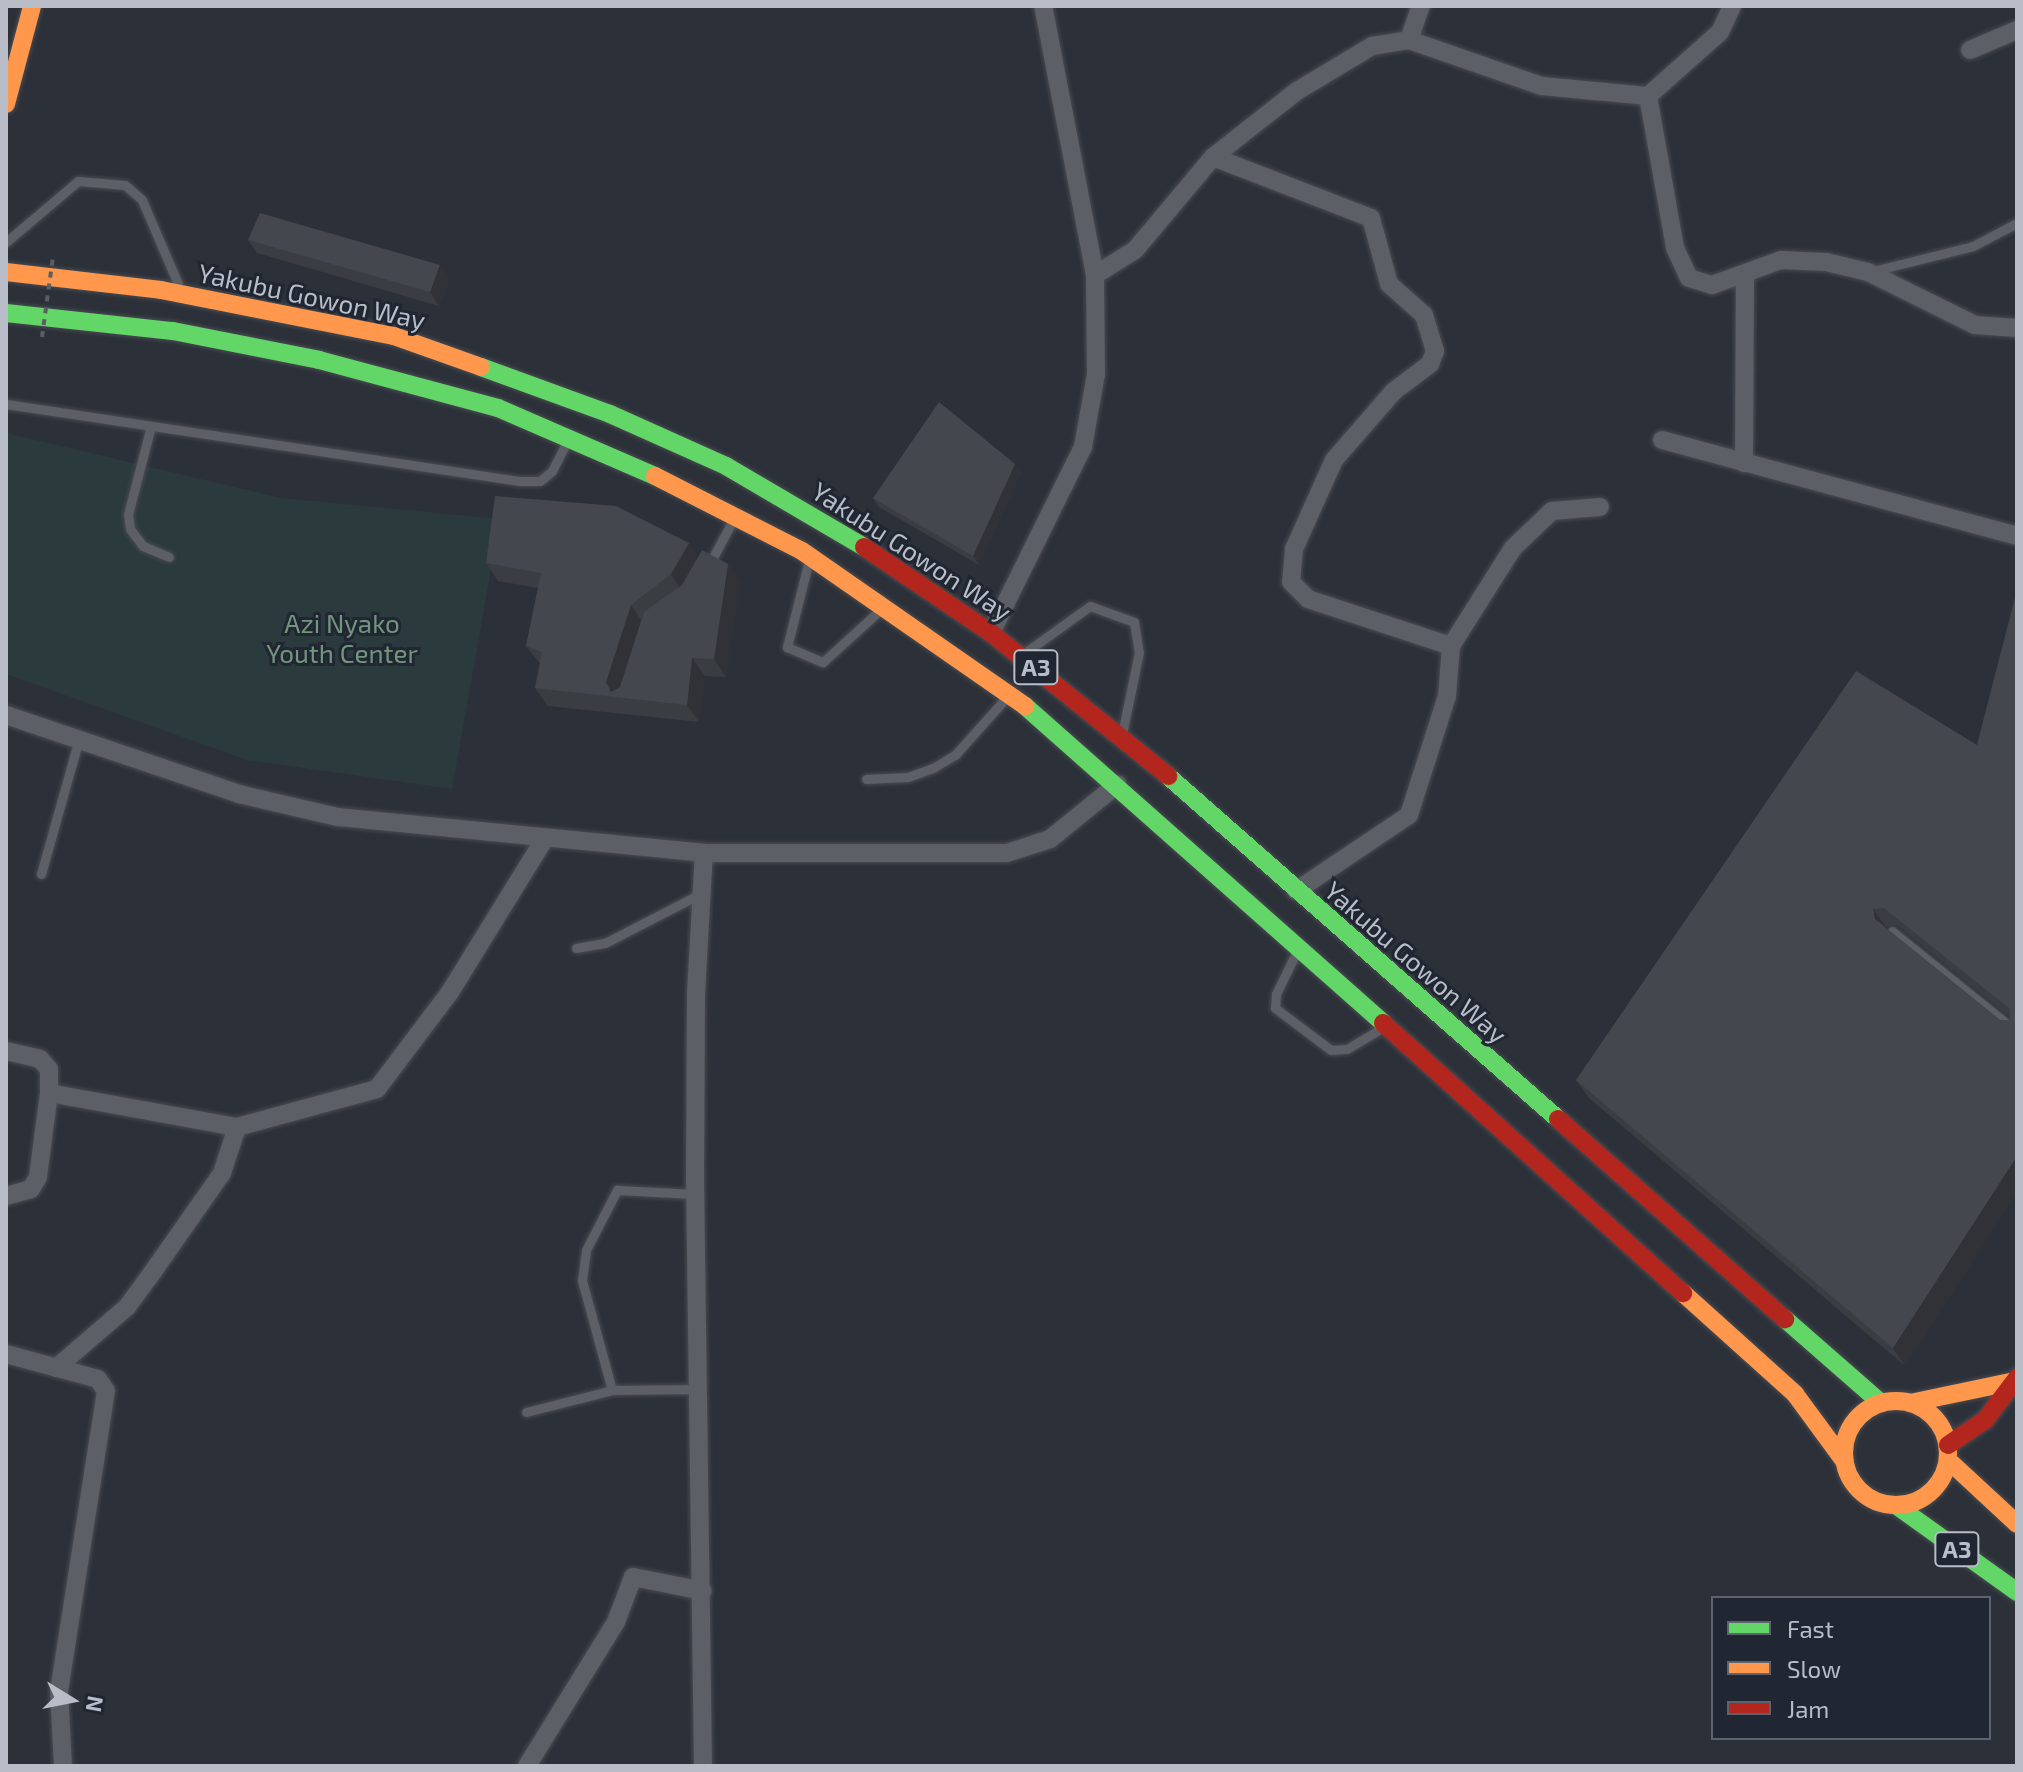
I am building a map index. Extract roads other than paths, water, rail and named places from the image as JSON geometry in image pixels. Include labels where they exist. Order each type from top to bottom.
[{"type":"main road","points":[[6,104],[32,6]]},
{"type":"main road","name":"Yakubu Gowon Way","points":[[6,272],[55,274],[394,336],[555,391],[726,466],[832,525],[991,633],[1122,736],[1881,1403]]},
{"type":"main road","name":"A3","points":[[6,313],[173,331],[319,360],[498,408],[736,515],[810,557],[885,604],[1010,694],[1118,784],[1795,1394],[1845,1462]]},
{"type":"main road","points":[[538,425],[555,391]]},
{"type":"main road","points":[[1910,1403],[1935,1418],[1948,1452],[1944,1474],[1925,1497],[1897,1506],[1882,1504],[1858,1488],[1845,1462],[1849,1432],[1868,1410],[1881,1403],[1910,1403],[2016,1379]]},
{"type":"main road","points":[[1948,1452],[1985,1420],[2016,1379]]},
{"type":"main road","name":"A3","points":[[1948,1452],[2017,1524]]},
{"type":"main road","name":"A3","points":[[1897,1506],[2017,1592]]},
{"type":"street","points":[[991,633],[1083,447],[1096,374],[1095,275],[1043,6]]},
{"type":"street","points":[[1409,40],[1421,6]]},
{"type":"street","points":[[1095,275],[1135,250],[1213,157],[1297,91],[1372,46],[1409,40],[1542,86],[1648,96],[1720,32],[1732,6]]},
{"type":"street","points":[[1970,50],[2017,30]]},
{"type":"street","points":[[1648,96],[1675,248],[1689,278],[1712,285],[1781,260],[1826,262],[1868,272],[1975,325],[2017,328]]},
{"type":"street","points":[[1213,157],[1344,203],[1371,218],[1389,284],[1424,315],[1435,351],[1430,364],[1394,391],[1334,460],[1294,549],[1291,582],[1308,599],[1451,646]]},
{"type":"street","points":[[1744,463],[1745,275]]},
{"type":"street","points":[[1662,440],[2017,536]]},
{"type":"street","points":[[1296,891],[1409,815],[1447,696],[1451,646],[1513,548],[1552,511],[1600,507]]},
{"type":"street","points":[[6,715],[239,794],[338,817],[544,840],[704,853],[1007,853],[1050,839],[1118,784]]},
{"type":"street","points":[[49,1093],[237,1127],[377,1089],[450,992],[544,840]]},
{"type":"street","points":[[703,1766],[703,1591],[695,1194],[704,853]]},
{"type":"street","points":[[6,1051],[40,1059],[49,1069],[49,1093],[38,1177],[31,1189],[6,1196]]},
{"type":"street","points":[[56,1368],[127,1307],[222,1173],[237,1127]]},
{"type":"street","points":[[6,1354],[98,1379],[106,1391],[59,1690],[63,1766]]},
{"type":"street","points":[[527,1766],[616,1622],[633,1577],[703,1591]]},
{"type":"lane","points":[[6,242],[78,181],[125,185],[142,200],[182,295]]},
{"type":"lane","points":[[1868,272],[1973,246],[2017,223]]},
{"type":"lane","points":[[6,404],[519,481],[540,481],[552,471],[567,437]]},
{"type":"lane","points":[[151,426],[128,514],[130,529],[143,546],[169,557]]},
{"type":"lane","points":[[699,583],[736,515]]},
{"type":"lane","points":[[810,557],[787,634],[787,647],[823,662],[885,604]]},
{"type":"lane","points":[[1022,656],[1079,610],[1102,607],[1134,622],[1139,652],[1122,736]]},
{"type":"lane","points":[[866,779],[908,777],[944,762],[1010,694]]},
{"type":"lane","points":[[41,874],[79,739]]},
{"type":"lane","points":[[576,948],[605,943],[702,893]]},
{"type":"lane","points":[[1892,931],[2017,1032]]},
{"type":"lane","points":[[1300,947],[1276,994],[1275,1008],[1339,1052],[1387,1025]]},
{"type":"lane","points":[[612,1390],[582,1280],[586,1250],[617,1190],[695,1194]]},
{"type":"lane","points":[[526,1412],[612,1390],[699,1389]]},
{"type":"park label","name":"Azi Nyako Youth Center","points":[[342,638]]}]
